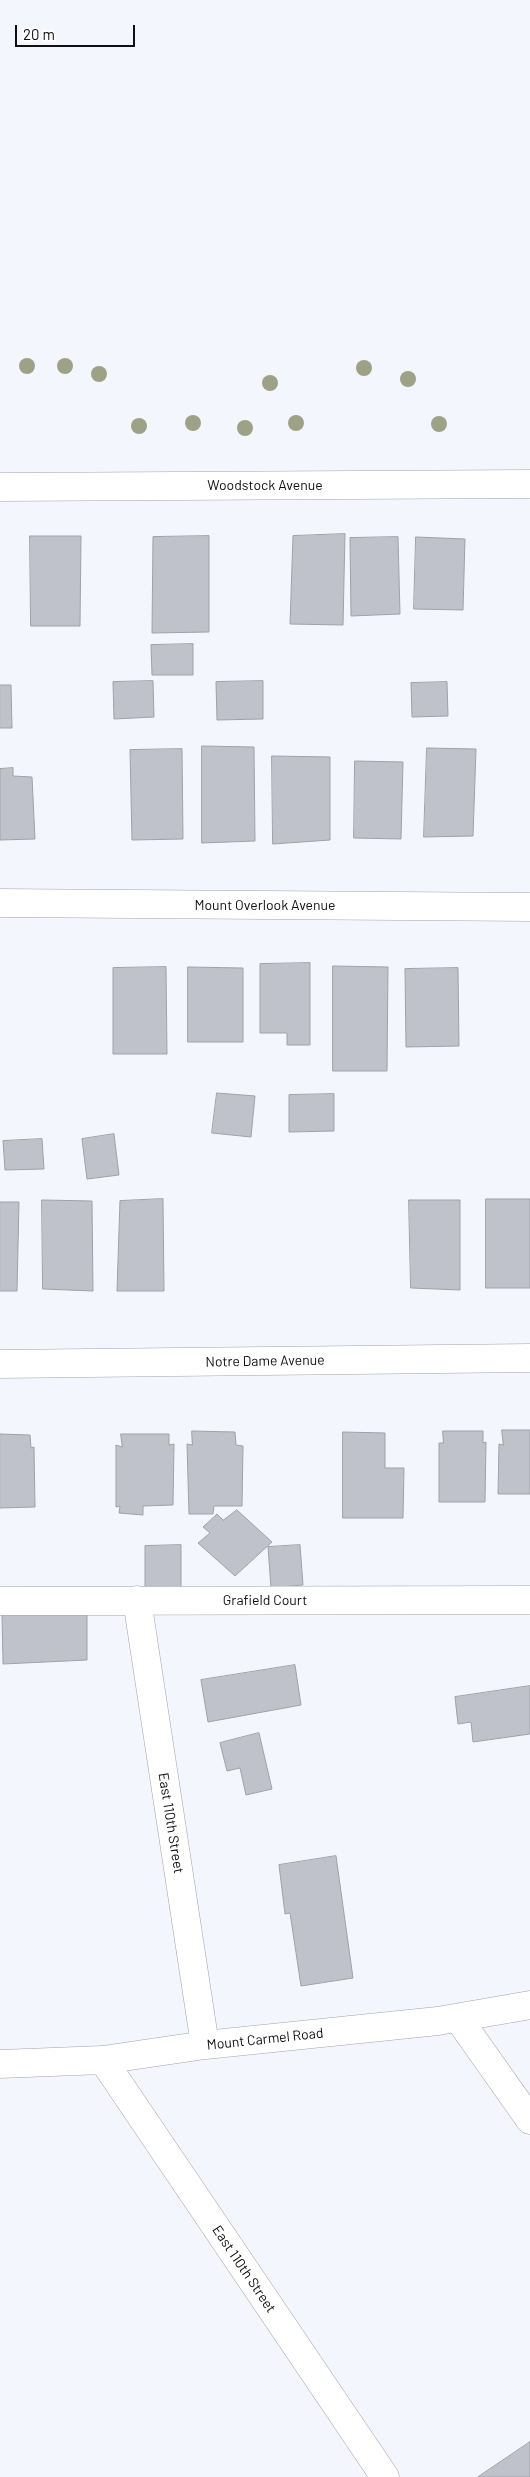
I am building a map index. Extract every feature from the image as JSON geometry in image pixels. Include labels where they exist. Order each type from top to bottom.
[{"type":"street","name":"Woodstock Avenue","points":[[0,486],[530,484]]},
{"type":"street","name":"Mount Overlook Avenue","points":[[0,903],[530,907]]},
{"type":"street","name":"Notre Dame Avenue","points":[[0,1364],[530,1358]]},
{"type":"street","name":"East 110th Street","points":[[137,1600],[206,2045]]},
{"type":"street","name":"Grafield Court","points":[[0,1601],[530,1600]]},
{"type":"street","name":"Mount Carmel Road","points":[[0,2064],[102,2060],[206,2045],[458,2018],[530,2005]]},
{"type":"street","points":[[458,2018],[530,2120]]},
{"type":"street","name":"East 110th Street","points":[[102,2060],[384,2477]]},
{"type":"building","points":[[345,534],[343,625],[290,624],[293,536]]},
{"type":"building","points":[[30,536],[81,536],[80,626],[31,626]]},
{"type":"building","points":[[209,536],[209,632],[152,633],[153,537]]},
{"type":"building","points":[[398,537],[400,614],[351,616],[350,538]]},
{"type":"building","points":[[416,537],[465,539],[463,610],[414,609]]},
{"type":"building","points":[[193,644],[193,675],[152,675],[151,645]]},
{"type":"building","points":[[153,681],[154,717],[114,719],[113,682]]},
{"type":"building","points":[[263,681],[263,719],[217,720],[216,682]]},
{"type":"building","points":[[447,682],[448,716],[412,717],[411,683]]},
{"type":"building","points":[[0,685],[11,685],[12,728],[0,728]]},
{"type":"building","points":[[202,746],[254,747],[255,841],[202,843]]},
{"type":"building","points":[[427,748],[476,749],[473,836],[424,837]]},
{"type":"building","points":[[182,749],[183,839],[132,840],[130,750]]},
{"type":"building","points":[[272,756],[330,757],[330,840],[273,844]]},
{"type":"building","points":[[355,761],[403,762],[401,839],[354,838]]},
{"type":"building","points":[[13,768],[13,776],[32,777],[35,839],[0,840],[0,769]]},
{"type":"building","points":[[310,963],[310,1045],[287,1045],[287,1033],[260,1033],[260,964]]},
{"type":"building","points":[[333,966],[388,967],[387,1071],[333,1071]]},
{"type":"building","points":[[166,967],[167,1054],[113,1054],[113,968]]},
{"type":"building","points":[[188,967],[243,968],[243,1042],[188,1042]]},
{"type":"building","points":[[458,968],[459,1046],[406,1047],[405,969]]},
{"type":"building","points":[[217,1093],[255,1096],[251,1137],[212,1133]]},
{"type":"building","points":[[334,1094],[334,1131],[289,1132],[289,1095]]},
{"type":"building","points":[[114,1134],[119,1175],[87,1179],[82,1139]]},
{"type":"building","points":[[42,1139],[44,1169],[5,1170],[3,1141]]},
{"type":"building","points":[[163,1199],[164,1291],[117,1291],[120,1201]]},
{"type":"building","points":[[486,1199],[530,1199],[530,1288],[486,1288]]},
{"type":"building","points":[[42,1200],[92,1201],[93,1291],[43,1289]]},
{"type":"building","points":[[409,1200],[460,1200],[460,1290],[411,1288]]},
{"type":"building","points":[[0,1202],[19,1202],[17,1291],[0,1291]]},
{"type":"building","points":[[502,1430],[530,1430],[530,1494],[498,1494],[499,1444],[503,1445]]},
{"type":"building","points":[[192,1431],[235,1432],[236,1445],[243,1446],[242,1506],[214,1506],[213,1514],[189,1514],[187,1444],[192,1445]]},
{"type":"building","points":[[443,1431],[483,1431],[483,1443],[486,1442],[485,1502],[439,1502],[439,1443],[443,1443]]},
{"type":"building","points":[[343,1432],[385,1433],[385,1468],[404,1468],[403,1518],[343,1518]]},
{"type":"building","points":[[0,1434],[30,1435],[31,1448],[34,1447],[35,1507],[0,1508]]},
{"type":"building","points":[[121,1434],[169,1434],[169,1445],[174,1444],[173,1505],[143,1506],[143,1515],[119,1513],[120,1506],[116,1507],[116,1445],[122,1447]]},
{"type":"building","points":[[237,1510],[272,1542],[235,1576],[198,1543],[210,1533],[203,1527],[217,1514],[223,1520]]},
{"type":"building","points":[[181,1545],[181,1590],[145,1589],[145,1546]]},
{"type":"building","points":[[300,1545],[303,1585],[271,1588],[268,1547]]},
{"type":"building","points":[[87,1612],[87,1660],[3,1664],[2,1614]]},
{"type":"building","points":[[295,1665],[301,1705],[208,1722],[201,1680]]},
{"type":"building","points":[[530,1686],[530,1734],[473,1742],[471,1722],[458,1724],[455,1697]]},
{"type":"building","points":[[259,1733],[272,1789],[246,1795],[240,1768],[227,1771],[220,1743]]},
{"type":"building","points":[[336,1856],[353,1978],[301,1986],[290,1913],[285,1914],[279,1865]]},
{"type":"building","points":[[530,2442],[530,2477],[478,2477]]}]
